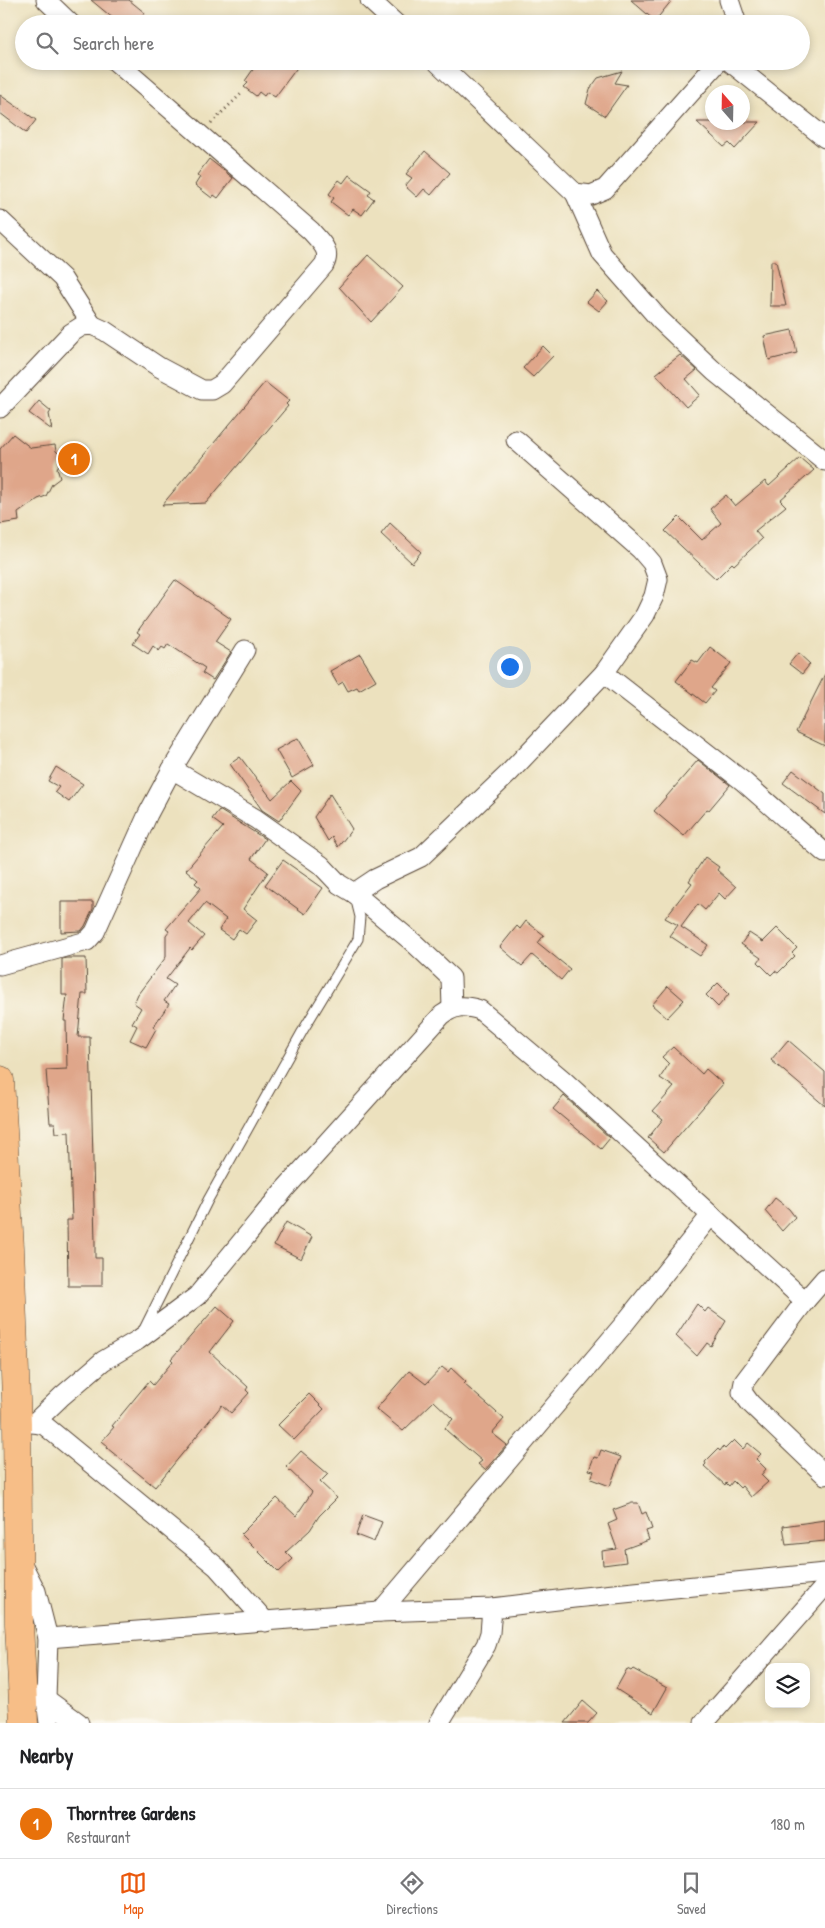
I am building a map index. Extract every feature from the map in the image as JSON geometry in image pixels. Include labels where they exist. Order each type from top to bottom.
[{"type":"main road","points":[[0,1080],[10,1248],[25,1423],[17,1553],[19,1624],[35,1695],[24,1723]]},
{"type":"street","points":[[46,0],[62,15]]},
{"type":"street","points":[[370,0],[386,15]]},
{"type":"street","points":[[730,0],[735,15]]},
{"type":"street","points":[[0,408],[71,333],[82,326],[92,325],[105,331],[159,367],[193,386],[202,390],[212,390],[222,384],[328,259],[327,250],[311,230],[125,70]]},
{"type":"street","points":[[445,70],[575,193],[602,254],[660,320],[715,372],[825,461]]},
{"type":"street","points":[[575,193],[591,196],[605,189],[711,70]]},
{"type":"street","points":[[741,70],[825,138]]},
{"type":"street","points":[[0,220],[62,278],[92,325]]},
{"type":"street","points":[[354,893],[376,879],[421,857],[508,774],[604,672],[645,615],[654,596],[658,579],[652,563],[640,549],[516,440]]},
{"type":"street","points":[[0,965],[87,941],[95,932],[148,814],[172,768],[245,650]]},
{"type":"street","points":[[604,672],[744,782],[825,853]]},
{"type":"street","points":[[172,768],[256,819],[321,865],[339,884],[354,893],[414,944],[451,978],[452,1008]]},
{"type":"street","points":[[25,1423],[62,1396],[103,1361],[138,1340],[197,1296],[284,1190],[442,1015],[452,1008],[465,1005],[480,1010],[562,1079],[805,1301]]},
{"type":"street","points":[[380,1612],[624,1324],[711,1215]]},
{"type":"street","points":[[825,1278],[805,1301],[744,1382],[742,1392],[825,1475]]},
{"type":"street","points":[[25,1423],[44,1425],[217,1567],[266,1622]]},
{"type":"street","points":[[17,1553],[36,1591],[48,1638],[35,1695],[49,1723]]},
{"type":"street","points":[[48,1638],[380,1612],[492,1608],[825,1573]]},
{"type":"street","points":[[704,1723],[825,1586]]},
{"type":"street","points":[[438,1723],[486,1645],[490,1633],[492,1608]]},
{"type":"street","points":[[35,1695],[79,1723]]},
{"type":"lane","points":[[138,1340],[208,1200],[302,1032],[358,939],[360,917],[354,893]]},
{"type":"path","points":[[200,134],[241,94]]},
{"type":"building","points":[[91,0],[129,0],[145,13],[143,15],[109,15]]},
{"type":"building","points":[[631,0],[672,0],[660,15],[648,15]]},
{"type":"building","points":[[253,70],[295,70],[275,97],[267,92],[264,96],[259,92],[256,96],[244,87],[248,83],[245,81]]},
{"type":"building","points":[[622,71],[615,83],[627,85],[605,116],[586,104],[590,89],[598,78]]},
{"type":"building","points":[[0,95],[36,120],[26,133],[0,113]]},
{"type":"building","points":[[697,122],[705,122],[705,129]]},
{"type":"building","points":[[750,122],[760,122],[735,149],[729,143],[724,147],[706,130],[750,130]]},
{"type":"building","points":[[425,151],[450,173],[431,195],[424,189],[417,197],[405,186],[412,178],[406,174]]},
{"type":"building","points":[[209,159],[233,178],[218,198],[214,195],[212,198],[195,185],[200,177],[197,175]]},
{"type":"building","points":[[349,175],[371,191],[368,195],[374,199],[362,215],[353,209],[348,215],[331,202],[334,198],[329,194],[339,180],[343,183]]},
{"type":"building","points":[[368,255],[403,287],[371,322],[339,287]]},
{"type":"building","points":[[771,261],[776,261],[786,306],[770,306]]},
{"type":"building","points":[[597,291],[608,301],[599,311],[587,302]]},
{"type":"building","points":[[792,330],[797,353],[769,360],[764,336]]},
{"type":"building","points":[[543,346],[553,356],[533,377],[523,368]]},
{"type":"building","points":[[680,355],[697,370],[686,379],[700,395],[686,407],[656,374]]},
{"type":"building","points":[[265,382],[289,401],[286,404],[288,406],[206,503],[162,505]]},
{"type":"building","points":[[39,401],[51,411],[49,414],[52,430],[29,413]]},
{"type":"building","points":[[13,434],[31,448],[55,445],[56,451],[63,458],[57,468],[60,478],[52,484],[46,496],[38,499],[18,513],[19,521],[0,524],[0,449]]},
{"type":"building","points":[[800,458],[814,470],[780,500],[786,506],[755,531],[762,539],[734,565],[732,563],[716,579],[665,531],[679,517],[702,540],[721,523],[710,509],[726,495],[735,506],[765,481],[769,486]]},
{"type":"building","points":[[390,523],[421,552],[412,563],[381,534]]},
{"type":"building","points":[[175,580],[231,619],[215,642],[231,652],[213,680],[202,673],[205,668],[168,644],[165,649],[162,647],[159,651],[153,646],[148,654],[133,644],[140,634],[137,632]]},
{"type":"building","points":[[710,647],[731,663],[711,688],[715,691],[705,703],[676,681],[692,660],[698,663]]},
{"type":"building","points":[[798,653],[810,664],[802,674],[789,664]]},
{"type":"building","points":[[360,654],[376,680],[359,690],[357,687],[348,691],[343,682],[338,685],[330,671]]},
{"type":"building","points":[[825,674],[825,746],[796,732]]},
{"type":"building","points":[[298,738],[314,765],[292,778],[276,750]]},
{"type":"building","points":[[240,757],[272,799],[291,781],[301,791],[279,821],[262,810],[230,764]]},
{"type":"building","points":[[698,760],[730,785],[684,836],[654,811]]},
{"type":"building","points":[[56,767],[83,784],[69,802],[55,792],[59,787],[48,781]]},
{"type":"building","points":[[793,770],[825,794],[825,814],[783,783]]},
{"type":"building","points":[[330,794],[352,829],[338,847],[332,837],[328,841],[314,817]]},
{"type":"building","points":[[219,810],[265,839],[251,859],[268,872],[243,909],[257,920],[246,934],[239,929],[232,939],[219,930],[226,919],[205,903],[189,923],[204,936],[192,950],[190,948],[166,979],[175,985],[164,1001],[169,1004],[153,1027],[156,1029],[146,1047],[130,1040],[137,1026],[132,1023],[141,1008],[134,1003],[138,994],[166,957],[166,935],[169,931],[166,929],[201,888],[195,883],[198,880],[186,870],[223,827],[212,819]]},
{"type":"building","points":[[705,857],[719,867],[717,870],[736,887],[725,899],[719,893],[705,910],[698,904],[681,927],[708,945],[700,956],[670,936],[678,925],[665,918],[692,883],[689,881]]},
{"type":"building","points":[[283,860],[323,888],[305,914],[265,885]]},
{"type":"building","points":[[61,902],[93,902],[93,909],[81,931],[61,932]]},
{"type":"building","points":[[526,921],[544,935],[538,943],[570,969],[561,980],[532,955],[522,966],[500,947],[517,926],[520,929]]},
{"type":"building","points":[[777,928],[797,948],[792,953],[795,956],[778,973],[775,971],[771,975],[758,962],[761,958],[741,944],[749,933],[763,942]]},
{"type":"building","points":[[86,958],[87,994],[82,994],[78,1037],[90,1037],[95,1258],[102,1258],[102,1286],[68,1286],[67,1220],[72,1220],[69,1132],[56,1133],[55,1123],[50,1123],[46,1070],[67,1069],[66,1021],[64,1021],[67,995],[62,995],[62,959]]},
{"type":"building","points":[[718,983],[729,994],[718,1007],[706,995]]},
{"type":"building","points":[[668,986],[684,1000],[667,1018],[652,1005]]},
{"type":"building","points":[[788,1040],[825,1072],[825,1106],[771,1060]]},
{"type":"building","points":[[673,1047],[702,1074],[706,1069],[723,1084],[664,1152],[648,1138],[663,1119],[653,1111],[674,1087],[660,1078],[669,1064],[662,1057]]},
{"type":"building","points":[[564,1096],[610,1138],[601,1149],[553,1109]]},
{"type":"building","points":[[775,1198],[789,1209],[795,1217],[782,1231],[765,1211]]},
{"type":"building","points":[[286,1222],[312,1237],[301,1259],[274,1245]]},
{"type":"building","points":[[697,1304],[705,1312],[708,1308],[726,1321],[711,1346],[707,1343],[697,1356],[676,1336]]},
{"type":"building","points":[[217,1306],[234,1321],[210,1352],[248,1387],[246,1390],[249,1393],[231,1413],[222,1405],[155,1487],[107,1448],[108,1446],[102,1441],[149,1381],[153,1385],[173,1361],[171,1359]]},
{"type":"building","points":[[442,1367],[448,1372],[451,1368],[466,1382],[464,1384],[504,1419],[492,1433],[507,1445],[485,1470],[478,1464],[482,1461],[447,1431],[445,1428],[453,1419],[434,1401],[403,1431],[376,1409],[409,1371],[426,1384]]},
{"type":"building","points":[[309,1394],[324,1409],[294,1440],[278,1425]]},
{"type":"building","points":[[734,1440],[743,1449],[748,1443],[761,1454],[756,1459],[766,1469],[761,1475],[768,1482],[751,1497],[742,1486],[740,1488],[733,1481],[729,1486],[726,1483],[725,1485],[704,1466],[705,1462],[718,1449],[720,1451],[723,1447],[725,1449]]},
{"type":"building","points":[[601,1450],[621,1457],[610,1486],[591,1479],[594,1471],[589,1470],[594,1457],[598,1458]]},
{"type":"building","points":[[301,1451],[328,1474],[320,1482],[337,1498],[319,1516],[310,1530],[286,1552],[293,1559],[279,1572],[241,1534],[277,1498],[296,1516],[312,1492],[286,1467]]},
{"type":"building","points":[[632,1503],[638,1503],[642,1514],[646,1512],[652,1529],[646,1531],[649,1540],[624,1549],[626,1562],[603,1565],[602,1551],[617,1549],[608,1524],[617,1520],[613,1510]]},
{"type":"building","points":[[363,1515],[382,1522],[374,1542],[356,1535]]},
{"type":"building","points":[[825,1520],[825,1541],[786,1545],[783,1526]]},
{"type":"building","points":[[627,1669],[631,1671],[633,1669],[667,1688],[653,1713],[616,1689]]},
{"type":"building","points":[[583,1701],[597,1713],[588,1723],[565,1723]]},
{"type":"place","name":"Thorntree Gardens","points":[[74,459]]}]
